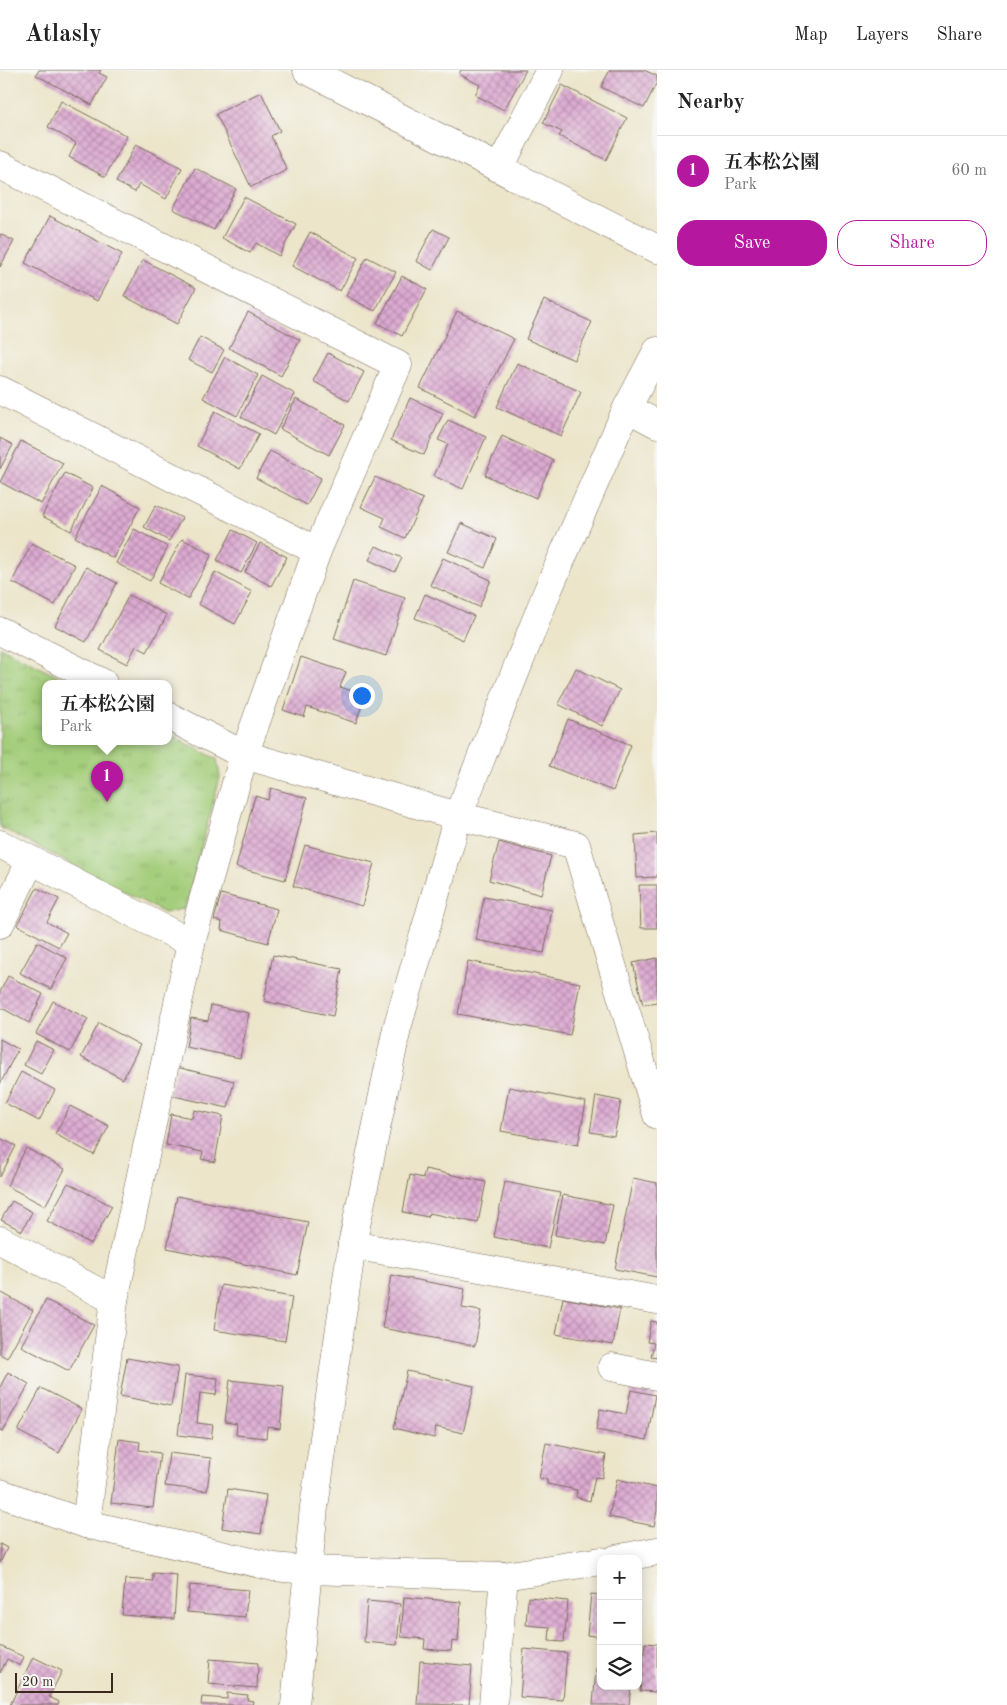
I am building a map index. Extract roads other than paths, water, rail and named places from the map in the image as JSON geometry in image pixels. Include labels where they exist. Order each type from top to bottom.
[{"type":"street","points":[[307,70],[500,167],[657,249]]},
{"type":"street","points":[[500,167],[550,70]]},
{"type":"street","points":[[0,165],[398,364],[317,551],[244,755],[191,943],[114,1300],[86,1524]]},
{"type":"street","points":[[295,1705],[314,1507],[352,1245],[397,1028],[458,816],[548,590],[627,408],[657,351]]},
{"type":"street","points":[[0,390],[317,551]]},
{"type":"street","points":[[627,408],[657,424]]},
{"type":"street","points":[[0,631],[98,680]]},
{"type":"street","points":[[172,718],[244,755],[458,816],[576,845],[647,1048],[657,1115]]},
{"type":"street","points":[[0,844],[191,943]]},
{"type":"street","points":[[0,924],[31,860]]},
{"type":"street","points":[[0,1240],[114,1300]]},
{"type":"street","points":[[352,1245],[657,1300]]},
{"type":"street","points":[[612,1367],[657,1376]]},
{"type":"street","points":[[0,1493],[86,1524],[274,1567],[307,1570],[504,1576],[597,1562]]},
{"type":"street","points":[[636,1555],[657,1551]]},
{"type":"street","points":[[493,1705],[504,1576]]},
{"type":"place","name":"五本松公園","points":[[107,802]]}]
